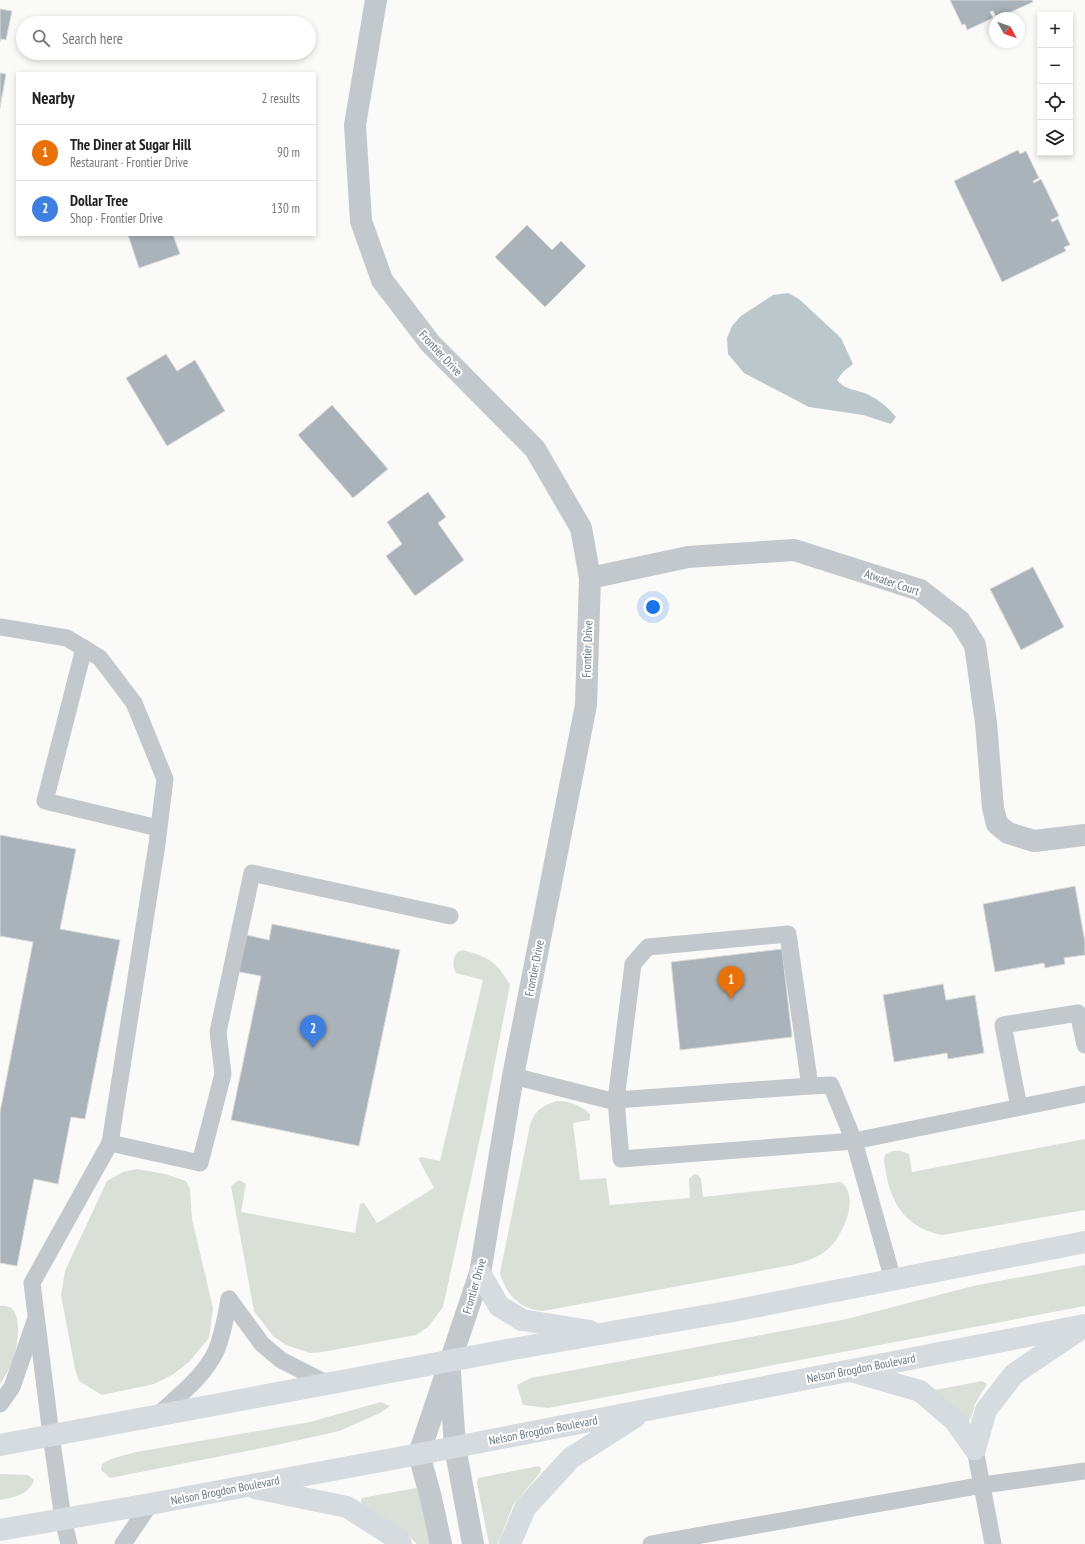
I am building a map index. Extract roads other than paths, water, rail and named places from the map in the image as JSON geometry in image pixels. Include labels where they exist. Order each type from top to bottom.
[{"type":"highway","points":[[0,1445],[158,1415],[330,1385],[449,1361],[609,1334],[1085,1242]]},
{"type":"highway","points":[[480,1273],[499,1306],[522,1320],[609,1334]]},
{"type":"highway","points":[[975,1449],[986,1410],[1014,1374],[1085,1325]]},
{"type":"highway","name":"Nelson Brogdon Boulevard","points":[[0,1530],[419,1454],[1085,1325]]},
{"type":"highway","points":[[849,1371],[920,1391],[955,1421],[975,1449]]},
{"type":"highway","points":[[510,1544],[526,1508],[571,1458],[646,1410]]},
{"type":"highway","points":[[244,1486],[347,1507],[399,1540],[402,1544]]},
{"type":"street","name":"Frontier Drive","points":[[376,0],[355,126],[361,221],[382,280],[430,343],[535,449],[581,528],[590,578],[586,705],[513,1076],[480,1273],[449,1361],[419,1454]]},
{"type":"street","name":"Atwater Court","points":[[590,578],[688,558],[794,550],[920,590],[960,621],[975,645],[986,723],[993,808],[997,824],[1008,833],[1034,841],[1085,835]]},
{"type":"street","name":"Frontier Drive","points":[[449,1361],[455,1447],[473,1544]]},
{"type":"street","points":[[419,1454],[431,1498],[441,1544]]},
{"type":"lane","points":[[0,627],[67,638],[100,658],[134,703],[164,779],[158,828],[110,1143],[32,1283],[51,1435],[63,1519],[69,1544]]},
{"type":"lane","points":[[84,648],[45,801],[158,828]]},
{"type":"lane","points":[[110,1143],[200,1163],[223,1074],[218,1032],[252,873],[450,916]]},
{"type":"lane","points":[[810,1086],[788,934],[648,947],[633,964],[616,1100],[621,1159],[854,1141],[1085,1094]]},
{"type":"lane","points":[[1019,1107],[1004,1025],[1078,1013],[1085,1045]]},
{"type":"lane","points":[[513,1076],[616,1100],[831,1085],[854,1141],[893,1280]]},
{"type":"lane","points":[[158,1415],[191,1385],[216,1352],[224,1327],[229,1300],[262,1344],[281,1360],[330,1385]]},
{"type":"lane","points":[[0,1404],[12,1387],[37,1317]]},
{"type":"lane","points":[[975,1449],[993,1544]]},
{"type":"lane","points":[[651,1544],[983,1486],[1085,1470]]},
{"type":"lane","points":[[123,1544],[150,1504]]},
{"type":"place","name":"The Diner at Sugar Hill","points":[[731,999]]},
{"type":"place","name":"Dollar Tree","points":[[313,1048]]}]
